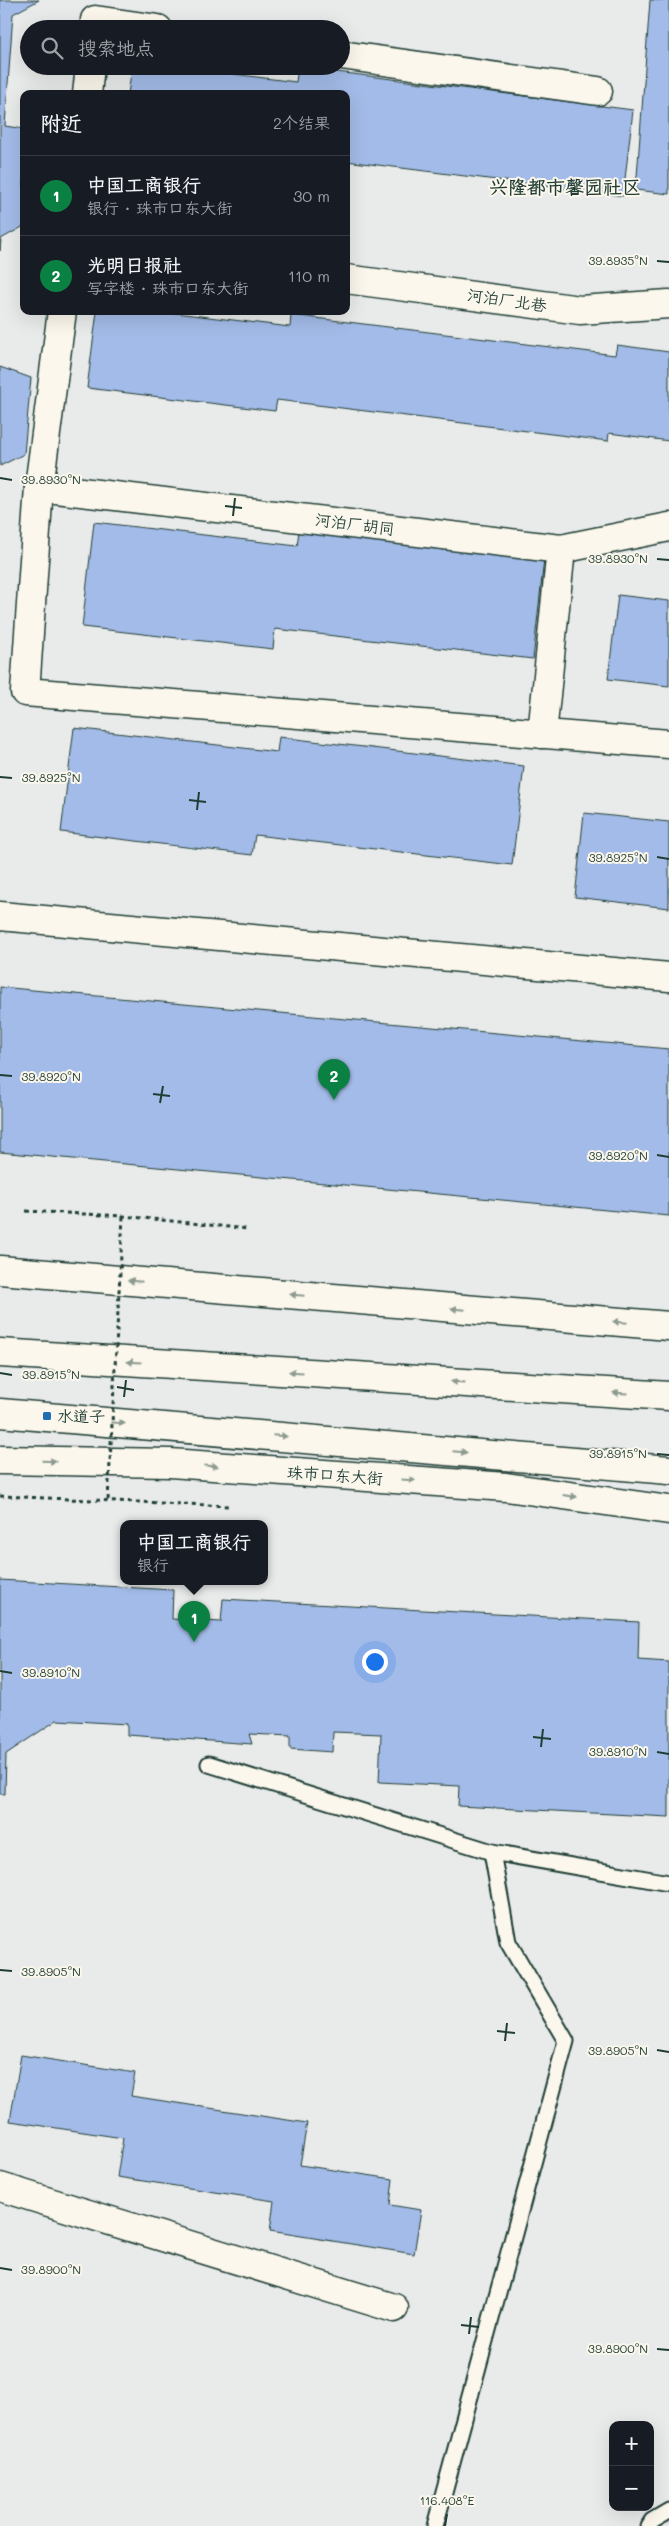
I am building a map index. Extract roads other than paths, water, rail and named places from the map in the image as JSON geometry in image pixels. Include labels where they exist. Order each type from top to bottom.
[{"type":"street","points":[[95,16],[114,20]]},
{"type":"street","points":[[350,56],[598,91]]},
{"type":"street","points":[[87,90],[89,75]]},
{"type":"street","name":"河泊厂北巷","points":[[350,280],[580,310],[669,304]]},
{"type":"street","points":[[62,315],[40,487],[25,692],[669,744]]},
{"type":"street","name":"河泊厂胡同","points":[[40,487],[561,549],[669,527]]},
{"type":"street","points":[[542,734],[561,549]]},
{"type":"street","points":[[0,916],[669,977]]},
{"type":"street","points":[[0,1270],[669,1326]]},
{"type":"street","points":[[0,1353],[669,1396]]},
{"type":"street","name":"珠市口东大街","points":[[0,1414],[669,1470]]},
{"type":"street","name":"珠市口东大街","points":[[0,1460],[170,1463],[486,1486],[669,1510]]},
{"type":"street","points":[[0,2187],[394,2308]]},
{"type":"lane","points":[[209,1764],[492,1852],[669,1883]]},
{"type":"lane","points":[[435,2526],[566,2041],[508,1942],[492,1852]]},
{"type":"lane","points":[[649,2526],[652,2521],[669,2511]]},
{"type":"place","name":"光明日报社","points":[[334,1100]]},
{"type":"place","name":"水道子","points":[[47,1416]]},
{"type":"place","name":"中国工商银行","points":[[194,1642]]},
{"type":"district","name":"兴隆都市馨园社区","points":[[565,187]]}]
